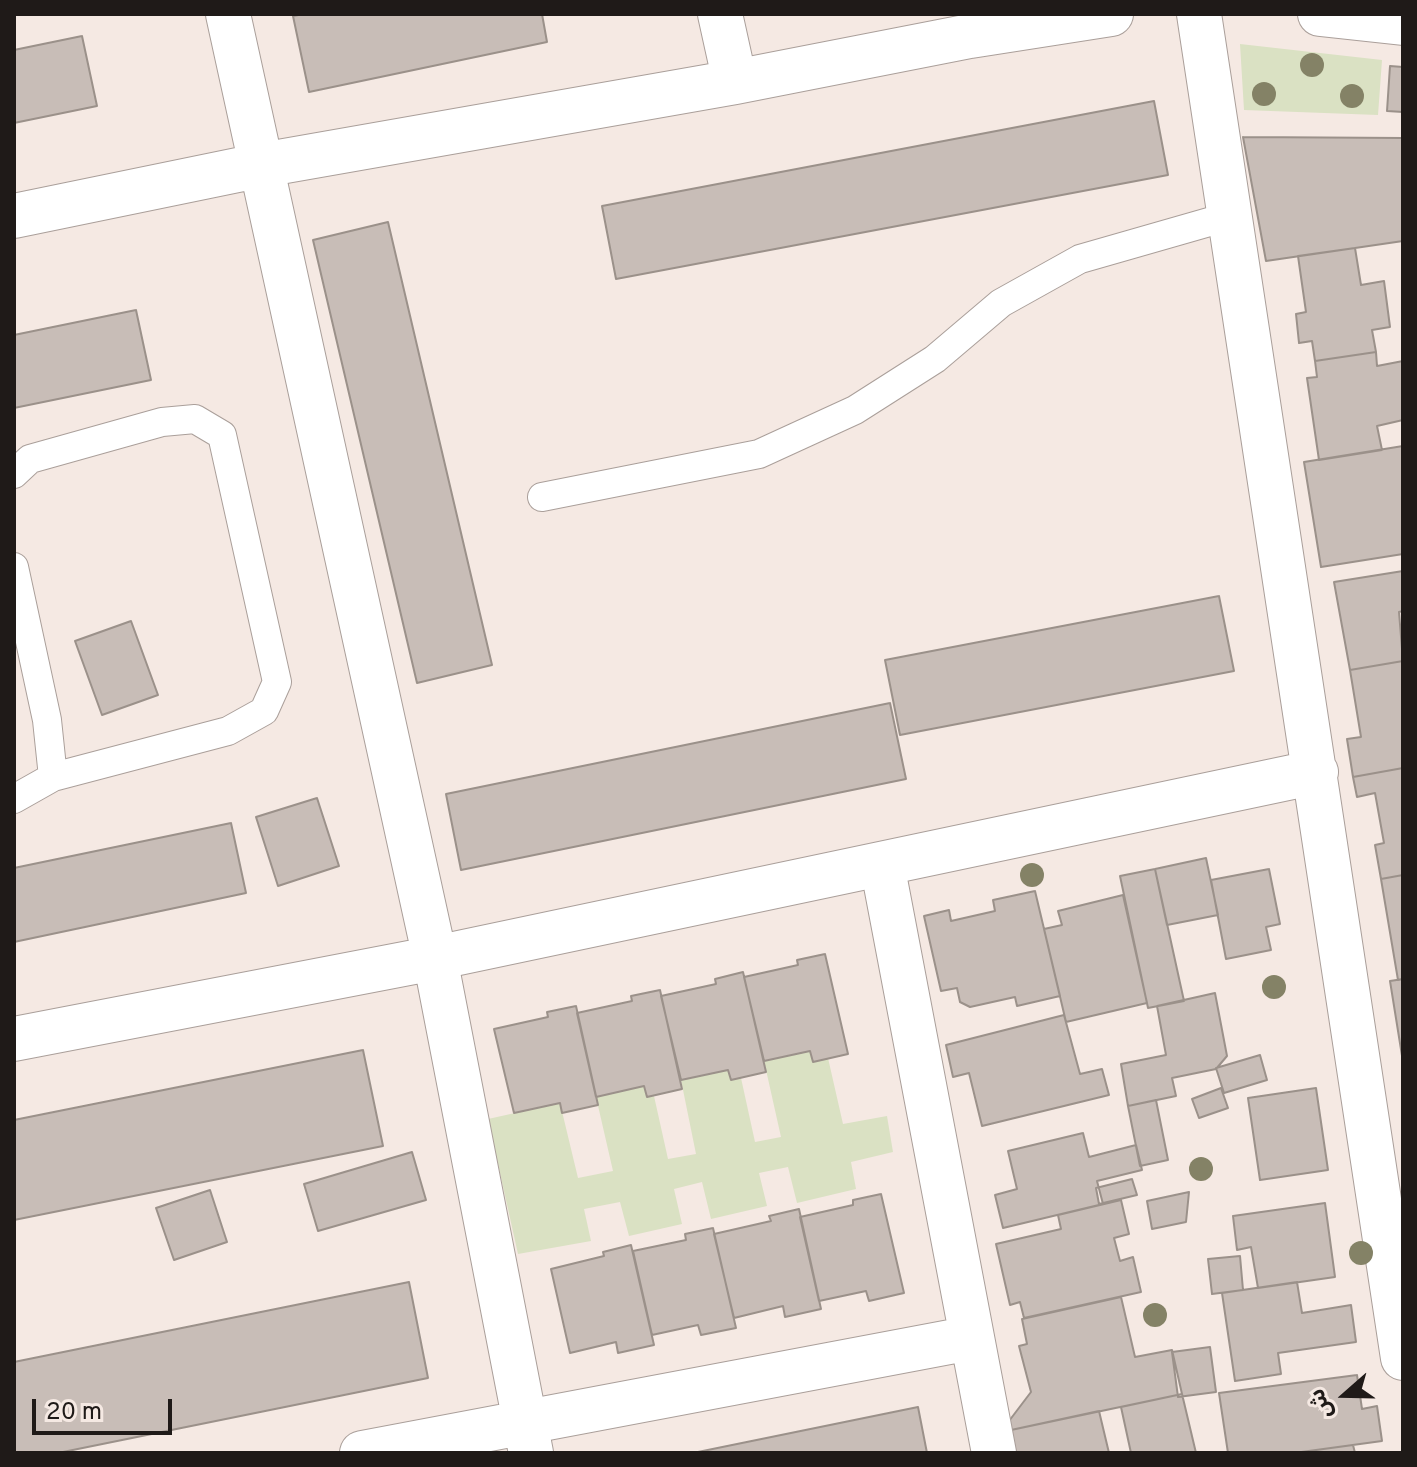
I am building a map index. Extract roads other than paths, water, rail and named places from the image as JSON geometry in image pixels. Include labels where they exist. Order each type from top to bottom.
[{"type":"street","points":[[228,14],[435,958],[528,1437]]},
{"type":"street","points":[[720,14],[735,82]]},
{"type":"street","points":[[14,216],[262,165],[735,82],[967,25],[1111,14]]},
{"type":"street","points":[[1199,14],[1316,772],[1395,1255],[1403,1358]]},
{"type":"street","points":[[1320,14],[1403,23]]},
{"type":"street","points":[[14,1039],[435,958],[1316,772]]},
{"type":"street","points":[[882,864],[994,1453]]},
{"type":"street","points":[[362,1453],[528,1437],[971,1338]]},
{"type":"lane","points":[[542,497],[759,454],[855,410],[935,359],[1001,303],[1080,259],[1230,216]]},
{"type":"lane","points":[[14,474],[30,459],[162,422],[195,419],[222,435],[277,682],[264,711],[228,731],[53,777],[14,799]]},
{"type":"lane","points":[[14,567],[47,720],[53,777]]}]
